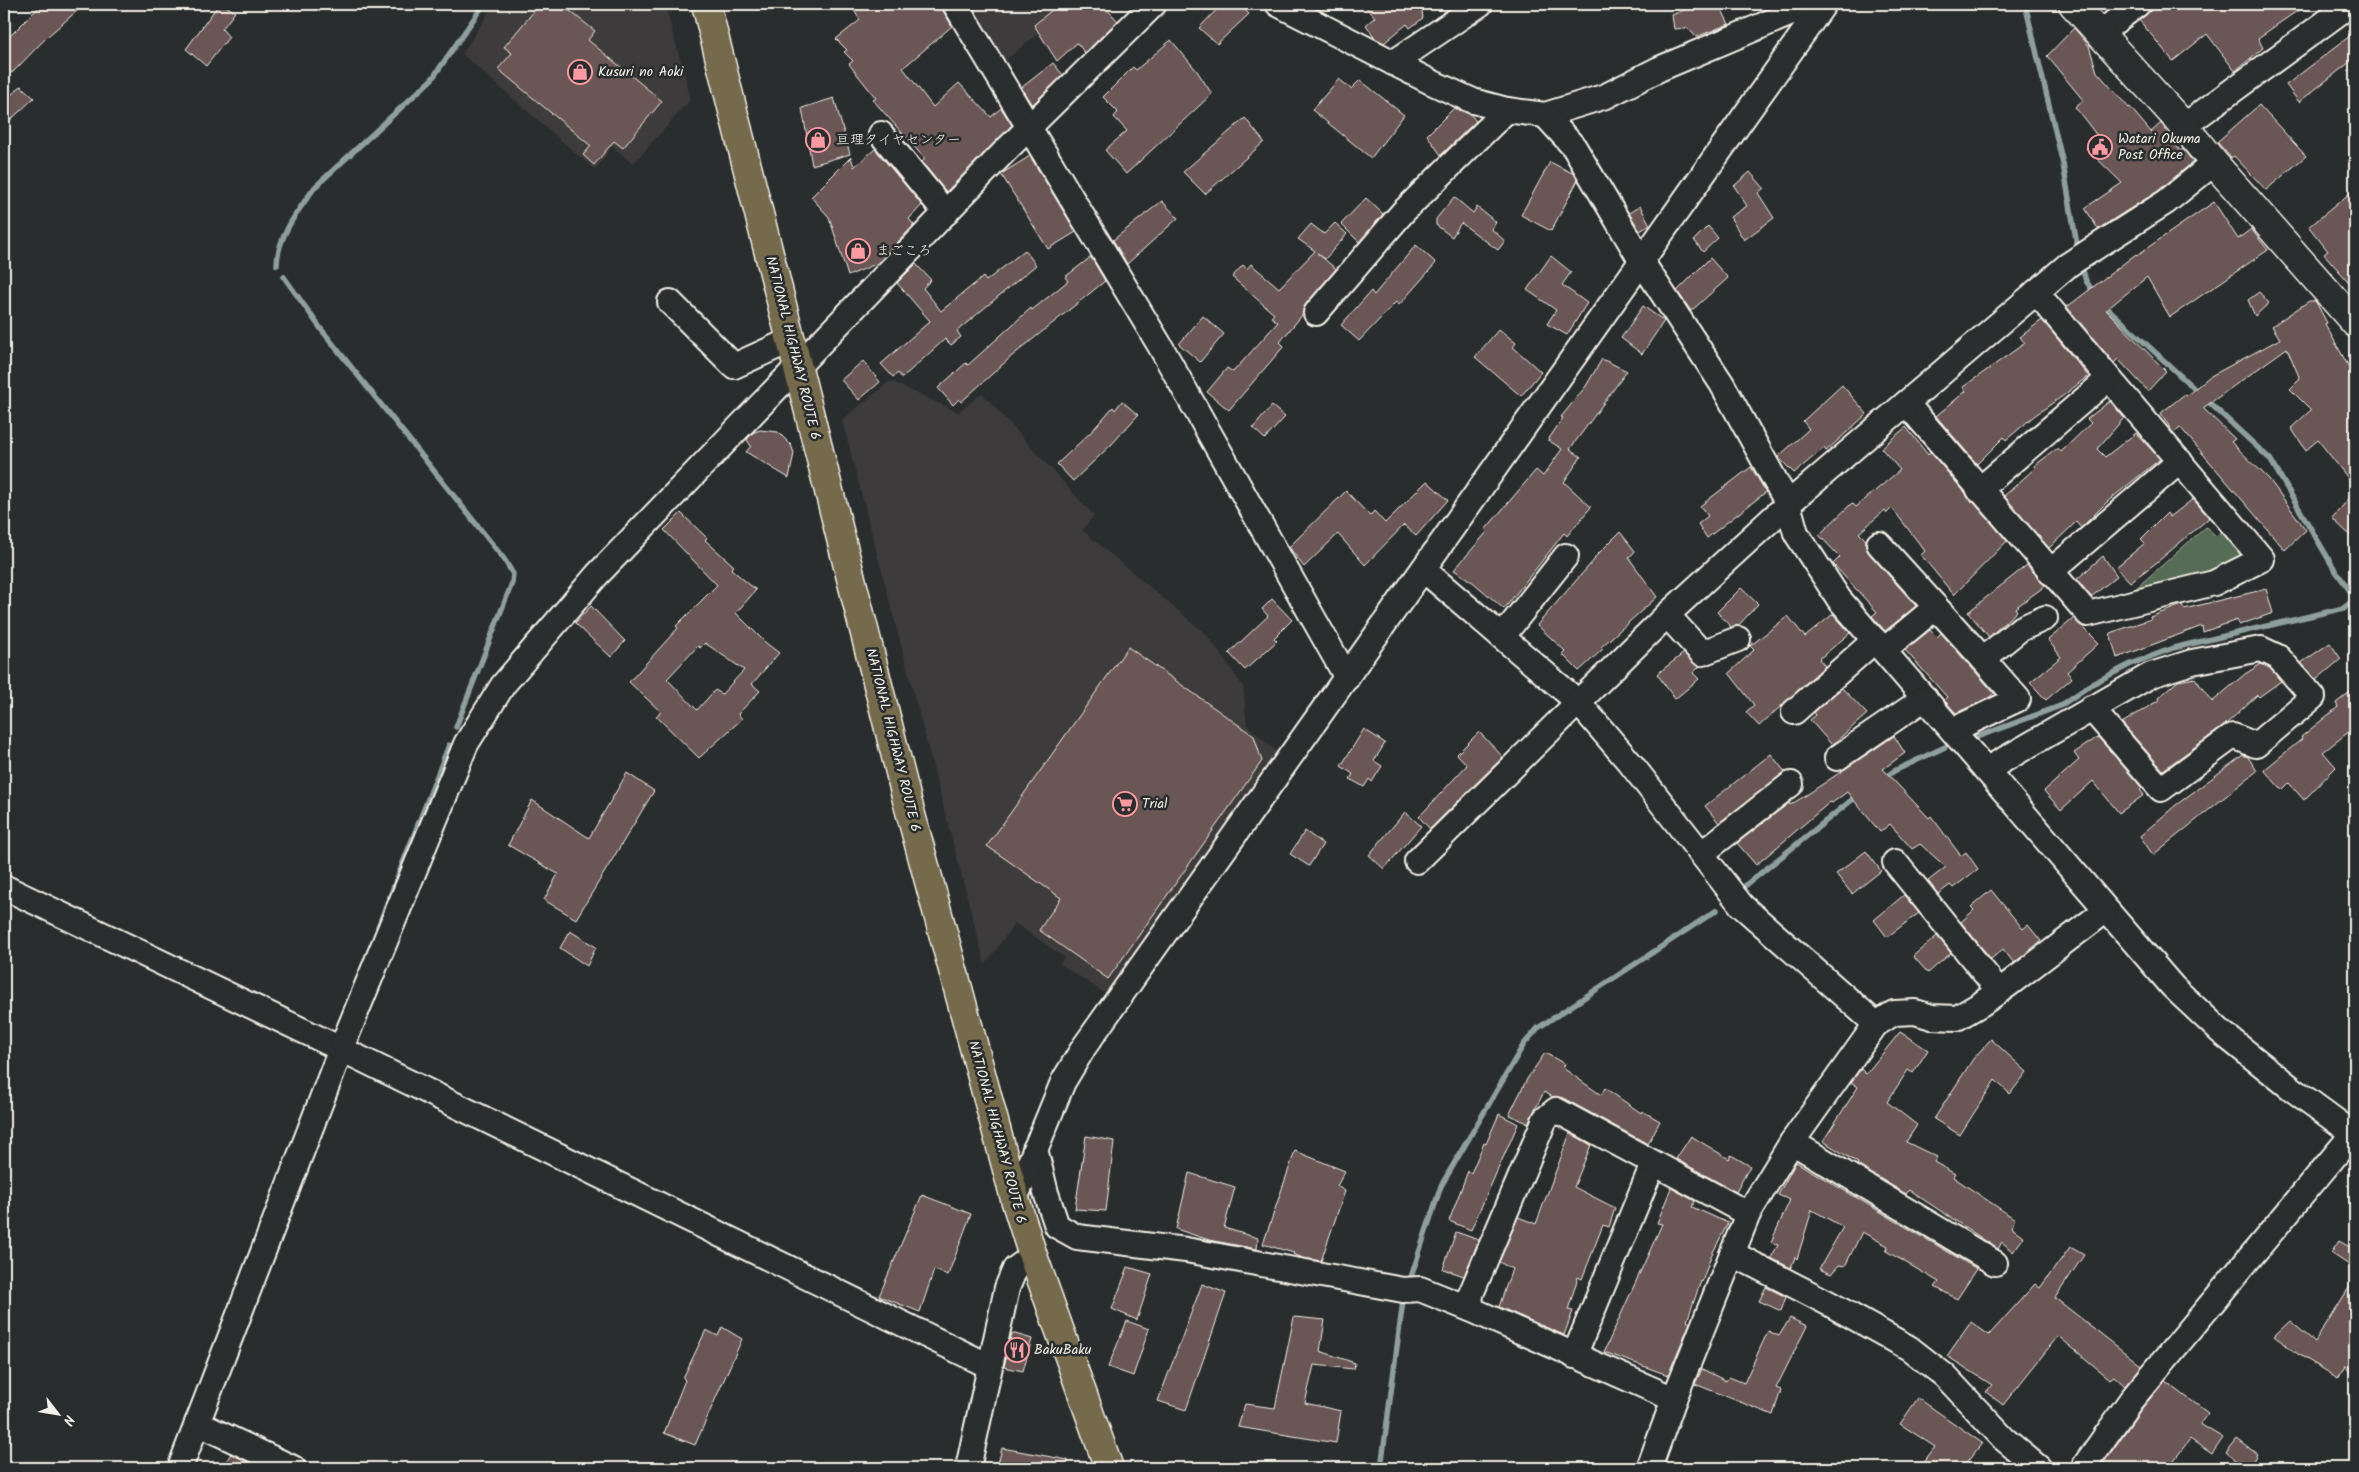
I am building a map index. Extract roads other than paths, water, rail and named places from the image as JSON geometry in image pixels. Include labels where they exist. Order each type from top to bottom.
[{"type":"highway","name":"NATIONAL HIGHWAY ROUTE 6","points":[[706,4],[907,800],[1015,1199],[1032,1256],[1109,1468]]},
{"type":"street","points":[[955,4],[1164,352],[1347,678]]},
{"type":"street","points":[[180,1468],[341,1049],[466,744],[486,710],[509,678],[596,575],[794,352],[946,213],[1029,126],[1154,4]]},
{"type":"street","points":[[1278,4],[1393,63],[1473,101],[1507,110],[1545,115],[1606,96],[1659,69],[1813,4]]},
{"type":"street","points":[[1393,63],[1480,4]]},
{"type":"street","points":[[1015,1199],[1063,1082],[1084,1047],[1824,4]]},
{"type":"street","points":[[2073,4],[2184,126],[2214,163],[2355,321]]},
{"type":"street","points":[[2100,34],[2138,4]]},
{"type":"street","points":[[2184,126],[2351,4]]},
{"type":"street","points":[[1316,312],[1403,212],[1507,110]]},
{"type":"street","points":[[1545,115],[1574,147],[1642,262],[1722,384],[1788,504],[1796,533],[1839,599],[2105,911],[2173,987],[2221,1032],[2354,1135],[2131,1400],[2083,1468]]},
{"type":"street","points":[[880,134],[946,213]]},
{"type":"street","points":[[1417,861],[1667,615],[1788,504],[2068,265],[2166,202],[2214,163]]},
{"type":"street","points":[[1906,404],[2088,614],[2214,583],[2262,559],[2036,292]]},
{"type":"street","points":[[670,302],[734,366],[794,352]]},
{"type":"street","points":[[1979,490],[2108,379]]},
{"type":"street","points":[[2050,572],[2180,461]]},
{"type":"street","points":[[1879,544],[2018,699],[1952,730]]},
{"type":"street","points":[[1502,637],[1566,556]]},
{"type":"street","points":[[1424,570],[1578,702],[1631,764],[1742,906],[1876,1024]]},
{"type":"street","points":[[1794,712],[1879,645],[1936,607]]},
{"type":"street","points":[[1667,615],[1702,653],[1738,639]]},
{"type":"street","points":[[1983,659],[2020,628],[2045,618]]},
{"type":"street","points":[[1986,770],[2091,708],[2152,675],[2192,662],[2261,649],[2278,657],[2313,697],[2256,745],[2234,736],[2161,789],[2091,708]]},
{"type":"street","points":[[1837,758],[1925,698]]},
{"type":"street","points":[[1701,854],[1791,784]]},
{"type":"street","points":[[1895,862],[1999,991]]},
{"type":"street","points":[[4,887],[341,1049],[989,1366]]},
{"type":"street","points":[[1649,1468],[1748,1214],[1792,1142],[1876,1024],[1894,1013],[1915,1012],[1932,1017],[1956,1018],[1999,991],[2105,911]]},
{"type":"street","points":[[1470,1309],[1471,1294],[1545,1119],[1556,1110],[1748,1214]]},
{"type":"street","points":[[1792,1142],[1995,1263]]},
{"type":"street","points":[[1035,1149],[1046,1193],[1057,1226],[1078,1237],[1186,1250],[1403,1290],[1420,1289],[1470,1309],[1674,1400]]},
{"type":"street","points":[[1574,1356],[1653,1164]]},
{"type":"street","points":[[1733,1254],[1830,1304],[1909,1348],[1944,1376],[2004,1440],[2039,1468]]},
{"type":"street","points":[[968,1468],[1007,1288],[1015,1269],[1032,1256]]},
{"type":"street","points":[[197,1423],[292,1468]]},
{"type":"waterway","points":[[277,265],[278,255],[285,234],[315,187],[432,79],[484,4]]},
{"type":"waterway","points":[[2025,4],[2063,164],[2077,245]]},
{"type":"waterway","points":[[2082,267],[2086,281],[2095,294]]},
{"type":"waterway","points":[[284,277],[321,329],[504,559],[513,574],[512,583],[456,727]]},
{"type":"waterway","points":[[2102,303],[2270,459],[2335,570],[2355,598]]},
{"type":"waterway","points":[[1977,737],[2060,706],[2092,684],[2131,664],[2173,648],[2344,608],[2355,599]]},
{"type":"waterway","points":[[378,927],[449,745]]},
{"type":"waterway","points":[[1883,779],[1894,771],[1945,747]]},
{"type":"waterway","points":[[1746,885],[1858,795]]},
{"type":"waterway","points":[[1409,1283],[1441,1186],[1524,1044],[1538,1028],[1717,910]]},
{"type":"waterway","points":[[1381,1468],[1403,1301]]},
{"type":"place","name":"Kusuri no Aoki","points":[[580,72]]},
{"type":"place","name":"亘理タイヤセンター","points":[[818,140]]},
{"type":"place","name":"Watari Okuma Post Office","points":[[2100,147]]},
{"type":"place","name":"まごころ","points":[[858,251]]},
{"type":"place","name":"Trial","points":[[1125,804]]},
{"type":"place","name":"BakuBaku","points":[[1017,1350]]}]
